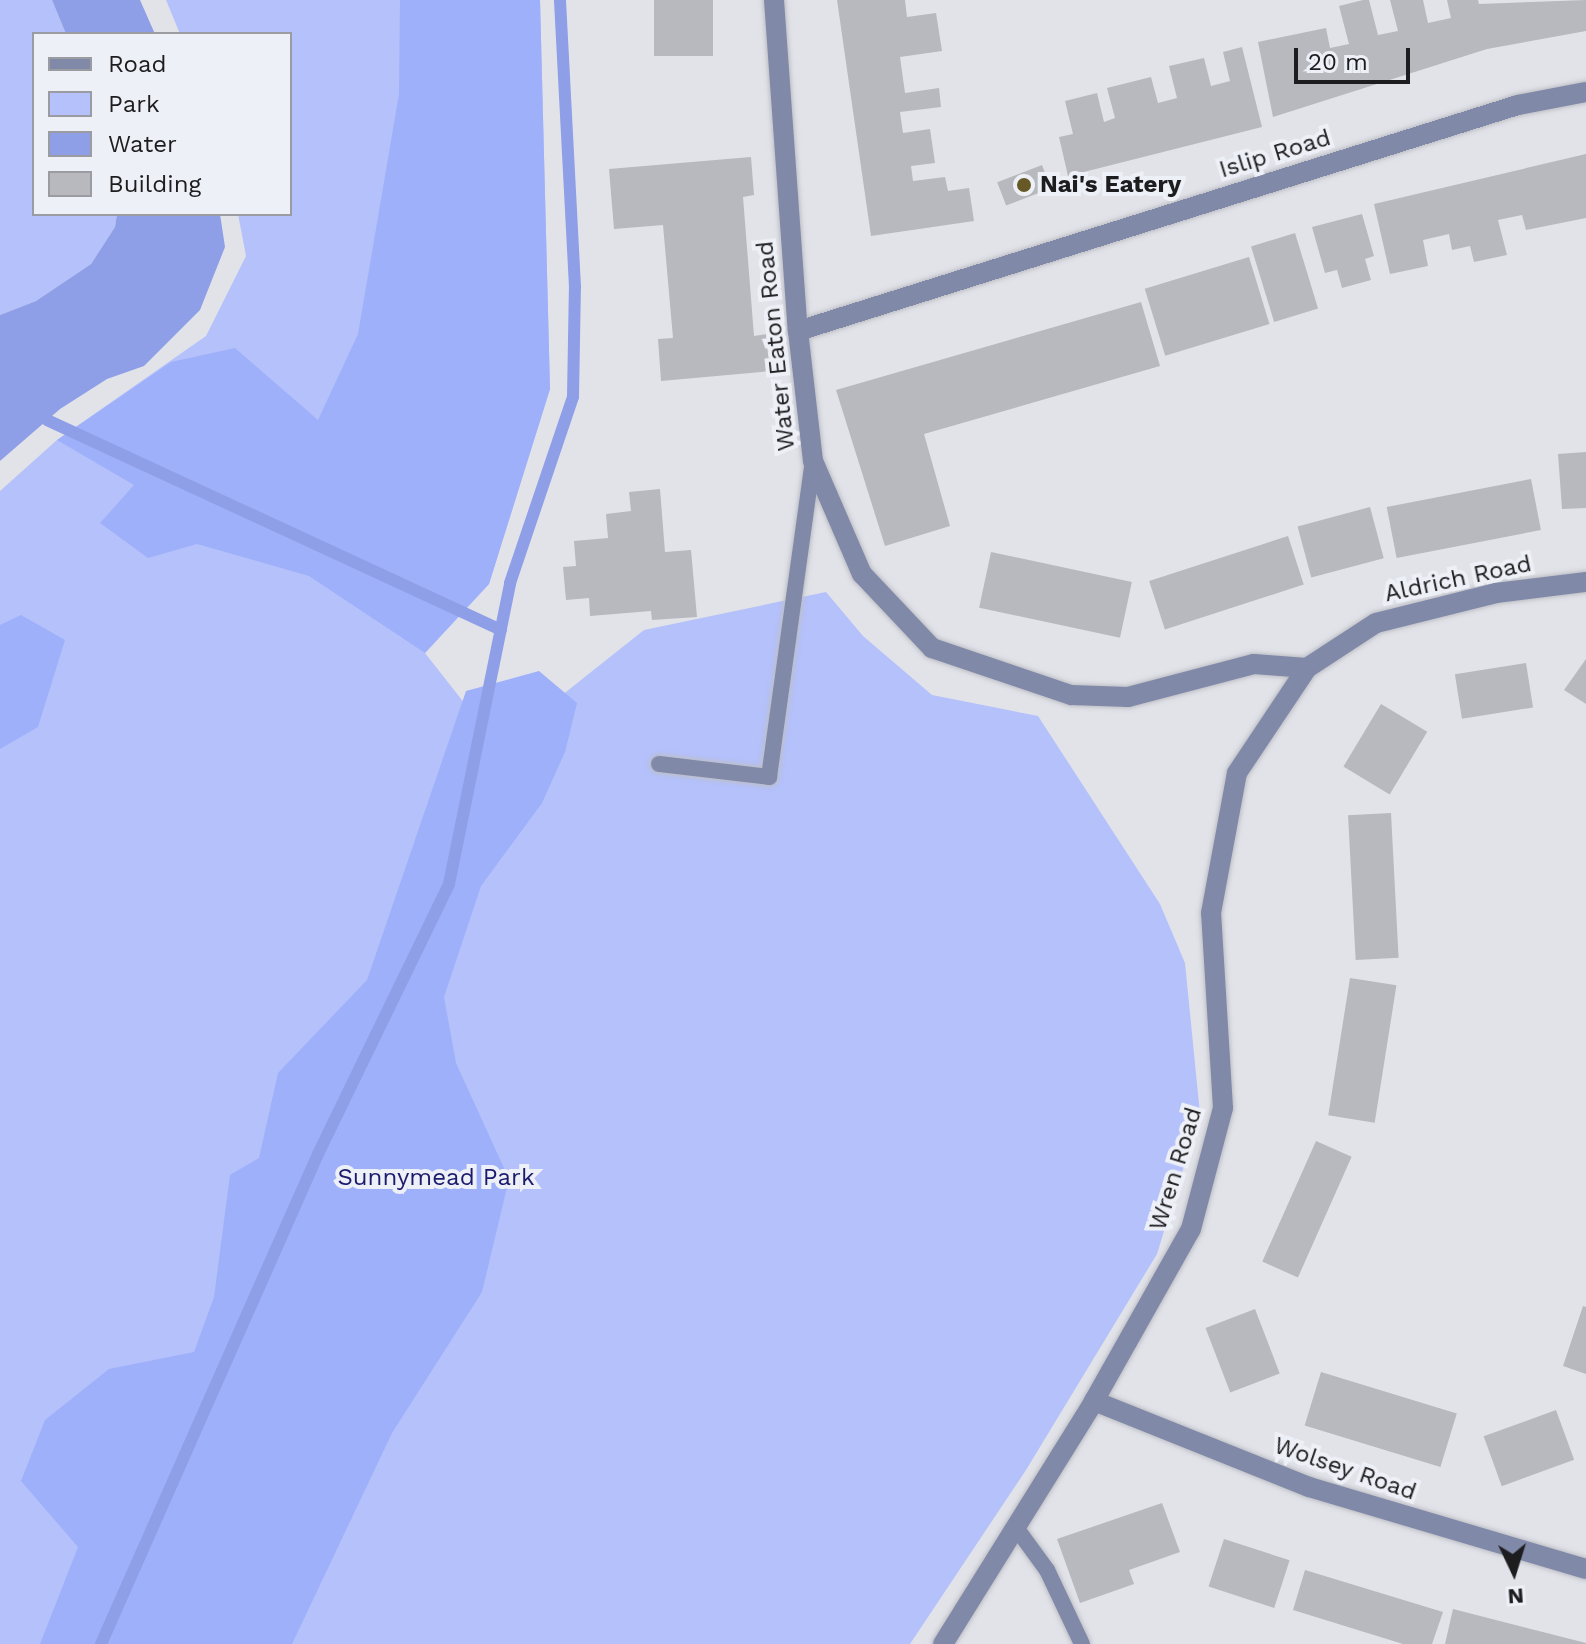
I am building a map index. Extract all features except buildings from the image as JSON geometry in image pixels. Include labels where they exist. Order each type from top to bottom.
[{"type":"street","name":"Water Eaton Road","points":[[774,0],[798,331],[813,461],[862,574],[932,648],[1071,695],[1128,697],[1254,664],[1307,668]]},
{"type":"street","name":"Islip Road","points":[[798,331],[1518,105],[1586,92]]},
{"type":"street","name":"Aldrich Road","points":[[1307,668],[1376,623],[1496,593],[1586,582]]},
{"type":"street","name":"Wren Road","points":[[943,1644],[1094,1401],[1191,1229],[1223,1108],[1211,913],[1237,773],[1307,668]]},
{"type":"street","name":"Wolsey Road","points":[[1094,1401],[1309,1487],[1586,1569]]},
{"type":"lane","points":[[659,764],[769,777],[813,461]]},
{"type":"lane","points":[[1017,1529],[1047,1570],[1077,1642]]},
{"type":"green space","points":[[0,0],[52,0],[65,32],[32,32],[32,216],[117,216],[115,227],[91,264],[36,301],[0,315]]},
{"type":"green space","name":"Sunnymead Park","points":[[166,0],[540,0],[550,389],[489,584],[425,653],[498,746],[644,630],[826,592],[863,636],[932,695],[1038,716],[1160,904],[1185,963],[1200,1114],[1157,1254],[1026,1470],[910,1644],[0,1644],[0,491],[57,440],[206,336],[246,256],[238,216],[292,216],[292,32],[179,32]]},
{"type":"green space","points":[[400,0],[540,0],[550,389],[489,584],[425,653],[309,576],[197,544],[148,558],[100,523],[134,485],[57,440],[171,362],[235,348],[318,420],[358,334],[399,94]]},
{"type":"green space","points":[[21,615],[65,640],[38,727],[0,749],[0,625]]},
{"type":"green space","points":[[539,671],[577,703],[565,752],[542,803],[481,886],[444,997],[456,1063],[509,1179],[482,1292],[392,1433],[292,1644],[40,1644],[78,1547],[21,1481],[45,1420],[109,1369],[194,1352],[214,1297],[230,1175],[259,1158],[278,1073],[367,980],[466,691]]},
{"type":"water","points":[[52,0],[140,0],[154,32],[65,32]]},
{"type":"water","points":[[117,216],[220,216],[225,247],[200,310],[144,366],[107,379],[60,409],[0,461],[0,315],[36,301],[91,264],[115,227]]},
{"type":"waterway","points":[[101,1644],[318,1154],[449,884],[510,583],[573,397],[575,287],[560,0]]},
{"type":"waterway","points":[[47,420],[501,630]]},
{"type":"place","name":"Nai's Eatery","points":[[1024,185]]}]
